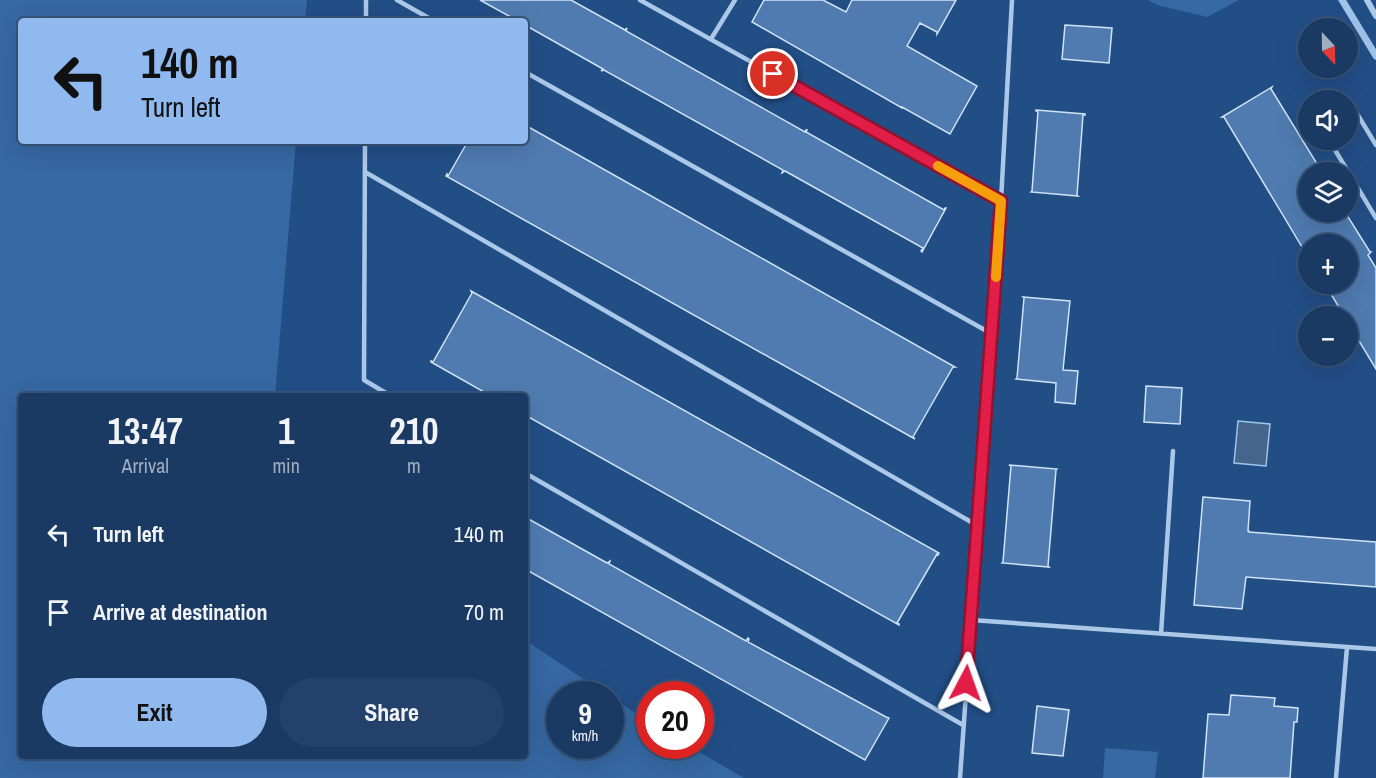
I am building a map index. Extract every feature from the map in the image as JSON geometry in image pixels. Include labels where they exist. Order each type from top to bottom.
[{"type":"street","points":[[1367,0],[1376,16]]},
{"type":"lane","points":[[366,0],[366,18]]},
{"type":"lane","points":[[397,0],[429,18]]},
{"type":"lane","points":[[640,0],[1001,201]]},
{"type":"lane","points":[[711,39],[735,0]]},
{"type":"lane","points":[[960,778],[1001,201],[1012,0]]},
{"type":"lane","points":[[528,74],[992,334]]},
{"type":"lane","points":[[1358,115],[1376,145]]},
{"type":"lane","points":[[365,144],[363,380],[387,393]]},
{"type":"lane","points":[[1335,150],[1376,218]]},
{"type":"lane","points":[[365,172],[978,526]]},
{"type":"lane","points":[[1161,634],[1173,451]]},
{"type":"lane","points":[[528,475],[963,725]]},
{"type":"lane","points":[[971,620],[1376,649]]},
{"type":"lane","points":[[1336,778],[1347,647]]},
{"type":"shaded area","points":[[0,0],[307,0],[305,18],[18,18],[18,144],[296,144],[275,393],[18,393],[18,759],[528,759],[528,642],[586,681],[546,681],[546,759],[624,759],[624,706],[636,713],[636,759],[711,759],[744,778],[0,778]]},
{"type":"shaded area","points":[[1148,0],[1239,0],[1207,17],[1157,5]]},
{"type":"shaded area","points":[[1238,421],[1270,424],[1266,466],[1234,463]]},
{"type":"shaded area","points":[[1105,748],[1158,752],[1155,778],[1103,778]]},
{"type":"building","points":[[480,0],[571,0],[625,30],[627,28],[626,31],[805,132],[807,130],[806,132],[944,210],[946,208],[922,252],[923,248],[785,171],[782,173],[783,170],[604,70],[601,71],[603,69],[528,27],[528,18],[513,18]]},
{"type":"building","points":[[764,0],[823,0],[846,12],[852,0],[956,0],[937,34],[920,23],[907,46],[977,86],[950,134],[752,22]]},
{"type":"building","points":[[1065,25],[1112,28],[1109,63],[1062,59]]},
{"type":"building","points":[[1272,87],[1271,89],[1298,133],[1298,150],[1308,150],[1316,162],[1298,162],[1298,222],[1351,222],[1371,252],[1368,255],[1376,268],[1376,369],[1358,339],[1358,306],[1338,306],[1331,294],[1358,294],[1358,234],[1298,234],[1298,240],[1222,117]]},
{"type":"building","points":[[1036,110],[1085,114],[1083,115],[1078,196],[1031,192],[1038,111]]},
{"type":"building","points":[[528,127],[955,367],[913,437],[915,439],[446,176],[447,174],[448,176],[466,144],[528,144]]},
{"type":"building","points":[[471,291],[939,553],[897,623],[899,625],[528,417],[528,393],[486,393],[431,362],[472,293]]},
{"type":"building","points":[[1023,297],[1070,301],[1063,370],[1078,371],[1075,404],[1055,402],[1056,383],[1016,379]]},
{"type":"building","points":[[1146,386],[1182,388],[1180,424],[1144,422]]},
{"type":"building","points":[[1009,465],[1057,469],[1049,567],[1002,563],[1011,466]]},
{"type":"building","points":[[1203,497],[1250,501],[1249,532],[1376,542],[1376,587],[1246,577],[1242,609],[1194,605]]},
{"type":"building","points":[[528,519],[607,563],[610,561],[609,564],[746,641],[748,638],[748,642],[889,718],[865,760],[528,571]]},
{"type":"building","points":[[1231,695],[1275,698],[1274,706],[1298,708],[1297,722],[1294,722],[1290,778],[1203,778],[1208,714],[1229,715]]},
{"type":"building","points":[[1037,706],[1069,710],[1063,756],[1032,753]]},
{"type":"waterway","points":[[1342,0],[1376,56]]},
{"type":"slow traffic","points":[[938,166],[1001,201],[996,277]]},
{"type":"route","points":[[773,74],[1001,201],[966,683]]}]
